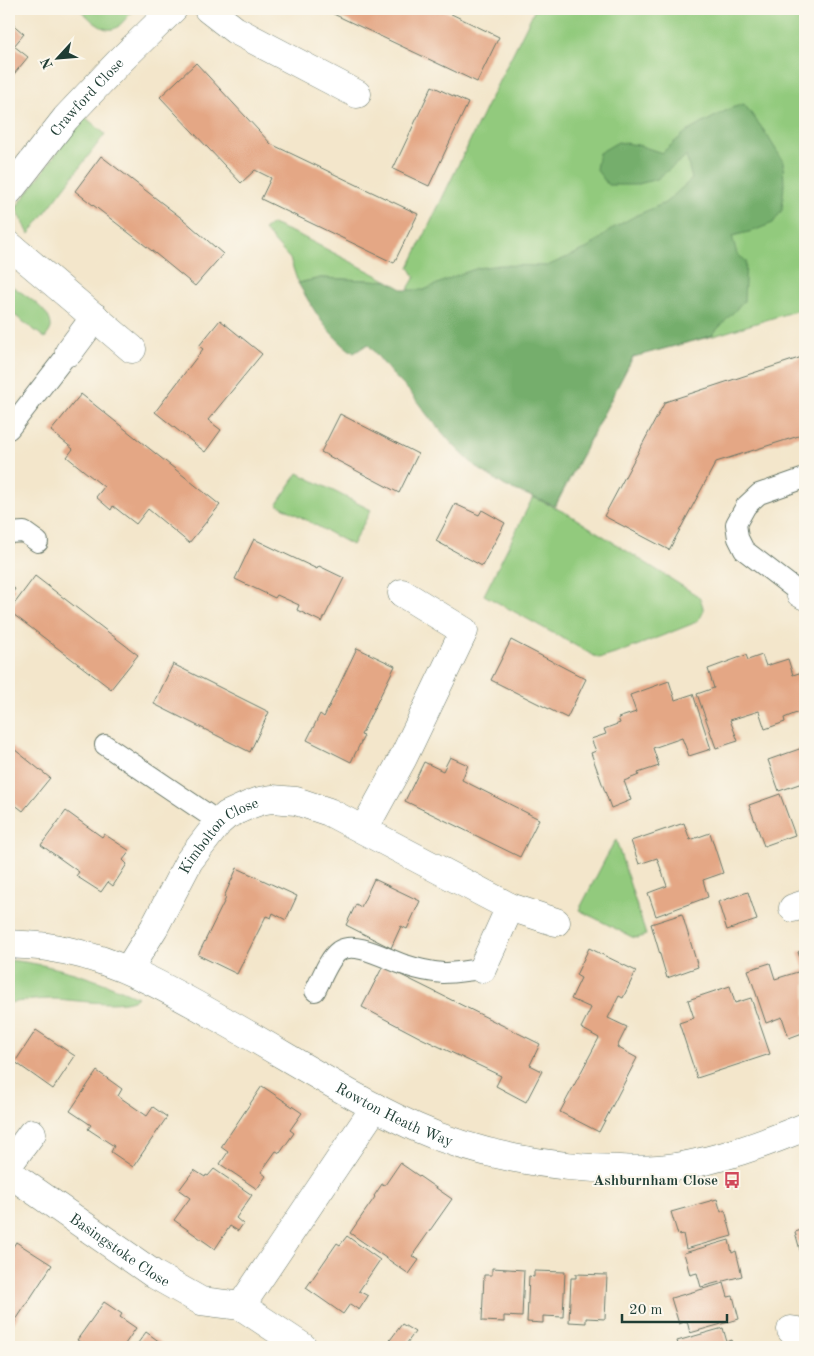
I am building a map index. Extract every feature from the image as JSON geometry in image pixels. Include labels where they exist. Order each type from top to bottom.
[{"type":"street","name":"Crawford Close","points":[[9,192],[66,118],[173,9]]},
{"type":"street","points":[[208,9],[235,30],[357,94]]},
{"type":"street","points":[[9,245],[132,349]]},
{"type":"street","points":[[69,352],[95,317]]},
{"type":"street","points":[[364,829],[403,758],[464,631],[402,593]]},
{"type":"street","name":"Kimbolton Close","points":[[128,970],[154,928],[190,862],[219,822],[227,815],[249,805],[272,799],[296,801],[329,812],[510,907],[556,922]]},
{"type":"street","points":[[482,969],[510,907]]},
{"type":"street","name":"Rowton Heath Way","points":[[9,944],[40,946],[73,952],[128,970],[188,1000],[343,1090],[416,1127],[449,1140],[524,1160],[598,1169],[639,1170],[673,1167],[718,1158],[805,1127]]},
{"type":"street","points":[[241,1306],[375,1107]]},
{"type":"street","points":[[9,1164],[32,1132]]},
{"type":"street","name":"Basingstoke Close","points":[[9,1173],[155,1275],[201,1301],[241,1306],[303,1347]]},
{"type":"lane","points":[[9,429],[69,352]]},
{"type":"lane","points":[[803,594],[744,550],[738,538],[736,524],[746,506],[759,494],[805,478]]},
{"type":"lane","points":[[9,533],[24,532],[38,542]]},
{"type":"lane","points":[[105,745],[219,822]]},
{"type":"lane","points":[[315,991],[332,959],[339,951],[347,948],[361,949],[406,966],[426,970],[443,972],[482,969]]},
{"type":"green space","points":[[79,9],[126,9],[131,13],[118,27],[106,29],[96,24]]},
{"type":"green space","points":[[535,9],[791,9],[805,19],[805,308],[717,335],[633,357],[556,505],[482,456],[410,358],[409,287],[415,277],[409,267]]},
{"type":"green space","points":[[744,104],[765,132],[783,161],[784,184],[782,210],[773,223],[753,231],[732,236],[737,254],[746,261],[744,301],[711,336],[633,357],[555,506],[505,486],[476,467],[454,446],[368,344],[354,353],[336,338],[322,321],[298,283],[321,278],[388,281],[404,290],[424,290],[478,268],[500,265],[547,266],[588,248],[613,228],[665,203],[692,179],[686,156],[657,179],[635,185],[608,185],[596,169],[599,153],[618,142],[638,145],[662,153],[686,132],[731,108]]},
{"type":"green space","points":[[85,117],[105,134],[29,234],[16,208]]},
{"type":"green space","points":[[272,224],[301,236],[388,281],[321,278],[298,283],[290,259],[264,230]]},
{"type":"green space","points":[[9,284],[35,303],[47,315],[51,328],[45,338],[9,311]]},
{"type":"green space","points":[[298,473],[371,510],[352,545],[277,504]]},
{"type":"green space","points":[[533,497],[570,515],[698,596],[703,608],[700,618],[692,624],[621,652],[598,658],[484,595]]},
{"type":"green space","points":[[616,840],[646,935],[638,938],[632,937],[579,910]]},
{"type":"green space","points":[[9,960],[43,965],[75,973],[138,997],[131,1001],[109,1003],[52,999],[9,1003]]},
{"type":"building","points":[[323,9],[441,9],[499,37],[477,82]]},
{"type":"building","points":[[9,21],[24,34],[14,46],[28,57],[9,80]]},
{"type":"building","points":[[196,63],[271,144],[418,214],[394,263],[261,199],[271,178],[255,170],[241,183],[160,97]]},
{"type":"building","points":[[432,86],[468,103],[429,186],[393,169]]},
{"type":"building","points":[[101,156],[184,220],[223,254],[195,286],[75,191]]},
{"type":"building","points":[[220,320],[262,354],[208,420],[221,430],[205,452],[155,412],[203,349],[199,346]]},
{"type":"building","points":[[805,356],[805,434],[716,462],[669,550],[604,516],[665,402]]},
{"type":"building","points":[[81,394],[220,505],[189,543],[148,509],[136,524],[113,506],[111,510],[96,497],[104,487],[67,457],[73,449],[51,431]]},
{"type":"building","points":[[340,414],[418,454],[399,493],[321,452]]},
{"type":"building","points":[[455,504],[479,515],[482,510],[505,523],[482,566],[436,541]]},
{"type":"building","points":[[254,539],[317,569],[319,566],[344,578],[322,622],[297,610],[299,605],[277,595],[275,598],[235,579]]},
{"type":"building","points":[[35,576],[138,655],[111,689],[9,611]]},
{"type":"building","points":[[9,584],[15,589],[9,598]]},
{"type":"building","points":[[511,640],[586,679],[567,718],[491,680]]},
{"type":"building","points":[[357,648],[395,666],[361,735],[364,736],[351,762],[307,740],[320,714],[324,717]]},
{"type":"building","points":[[746,655],[748,660],[762,655],[766,666],[788,659],[793,675],[805,671],[805,728],[799,712],[784,718],[785,722],[765,729],[759,711],[730,720],[738,741],[716,748],[697,694],[714,688],[708,669]]},
{"type":"building","points":[[173,664],[269,712],[250,752],[154,704]]},
{"type":"building","points":[[669,681],[675,700],[693,694],[711,749],[689,756],[682,738],[653,748],[659,766],[638,773],[639,775],[624,781],[631,800],[611,808],[591,753],[596,751],[591,739],[606,734],[604,729],[620,723],[618,718],[636,712],[630,695]]},
{"type":"building","points":[[9,745],[50,778],[23,811],[9,800]]},
{"type":"building","points":[[805,747],[805,782],[779,791],[768,760]]},
{"type":"building","points":[[450,757],[468,765],[462,780],[539,819],[520,857],[405,801],[424,762],[443,771]]},
{"type":"building","points":[[780,794],[795,835],[764,846],[749,805]]},
{"type":"building","points":[[66,811],[102,837],[104,834],[130,851],[123,860],[127,864],[113,886],[108,882],[101,892],[76,876],[79,872],[41,845]]},
{"type":"building","points":[[684,823],[690,840],[710,833],[723,873],[703,880],[708,897],[656,916],[648,893],[667,886],[657,858],[639,864],[631,841]]},
{"type":"building","points":[[237,868],[297,896],[286,920],[273,913],[271,918],[266,916],[237,974],[198,955],[226,898],[224,897]]},
{"type":"building","points":[[374,879],[420,901],[407,929],[401,926],[391,948],[346,925],[356,904],[361,907]]},
{"type":"building","points":[[748,892],[757,920],[727,930],[718,902]]},
{"type":"building","points":[[682,914],[698,967],[667,978],[651,924]]},
{"type":"building","points":[[589,948],[636,971],[623,998],[619,996],[608,1018],[627,1027],[617,1047],[637,1058],[599,1132],[560,1112],[599,1038],[581,1028],[591,1008],[571,999],[581,978],[576,975]]},
{"type":"building","points":[[805,949],[805,1032],[789,1038],[782,1017],[766,1023],[748,970],[770,963],[775,979],[804,970],[798,952]]},
{"type":"building","points":[[383,966],[540,1044],[530,1065],[542,1071],[526,1102],[496,1086],[501,1076],[421,1038],[362,1007]]},
{"type":"building","points":[[730,986],[735,1003],[751,998],[770,1054],[697,1078],[679,1023],[694,1018],[688,1000]]},
{"type":"building","points":[[36,1030],[75,1056],[53,1089],[15,1062]]},
{"type":"building","points":[[97,1071],[122,1089],[118,1096],[147,1116],[153,1107],[167,1117],[133,1167],[111,1152],[114,1146],[88,1129],[91,1125],[70,1111]]},
{"type":"building","points":[[262,1086],[302,1113],[290,1130],[294,1133],[280,1153],[276,1151],[261,1172],[266,1176],[257,1189],[220,1164],[228,1152],[221,1147]]},
{"type":"building","points":[[400,1163],[452,1199],[412,1256],[419,1260],[409,1274],[350,1233],[382,1184],[385,1185]]},
{"type":"building","points":[[214,1169],[252,1195],[236,1218],[243,1224],[238,1231],[230,1226],[215,1249],[174,1220],[190,1198],[179,1190],[194,1170],[205,1177]]},
{"type":"building","points":[[717,1199],[721,1212],[725,1210],[732,1236],[686,1249],[683,1234],[678,1235],[671,1212]]},
{"type":"building","points":[[805,1229],[805,1268],[795,1232]]},
{"type":"building","points":[[347,1236],[380,1260],[359,1291],[368,1296],[359,1310],[350,1304],[343,1314],[306,1288],[337,1243],[340,1245]]},
{"type":"building","points":[[729,1240],[732,1253],[736,1251],[742,1276],[701,1287],[697,1273],[690,1275],[684,1253]]},
{"type":"building","points":[[16,1242],[52,1265],[14,1323],[9,1320],[9,1253]]},
{"type":"building","points":[[492,1268],[524,1270],[522,1317],[504,1316],[504,1322],[482,1321],[484,1275],[492,1275]]},
{"type":"building","points":[[534,1271],[565,1272],[563,1317],[543,1316],[543,1323],[527,1322],[529,1276],[534,1277]]},
{"type":"building","points":[[576,1274],[607,1275],[605,1319],[586,1318],[586,1323],[569,1322],[571,1278],[576,1278]]},
{"type":"building","points":[[724,1283],[728,1297],[733,1296],[739,1319],[690,1333],[687,1321],[679,1324],[671,1298]]},
{"type":"building","points":[[104,1302],[122,1314],[120,1317],[136,1328],[123,1347],[85,1347],[77,1340]]},
{"type":"building","points":[[402,1324],[415,1332],[404,1347],[385,1347]]},
{"type":"building","points":[[723,1328],[727,1342],[732,1340],[734,1347],[679,1347],[677,1341]]},
{"type":"building","points":[[146,1332],[167,1347],[135,1347]]},
{"type":"place","name":"Ashburnham Close","points":[[732,1180]]}]
